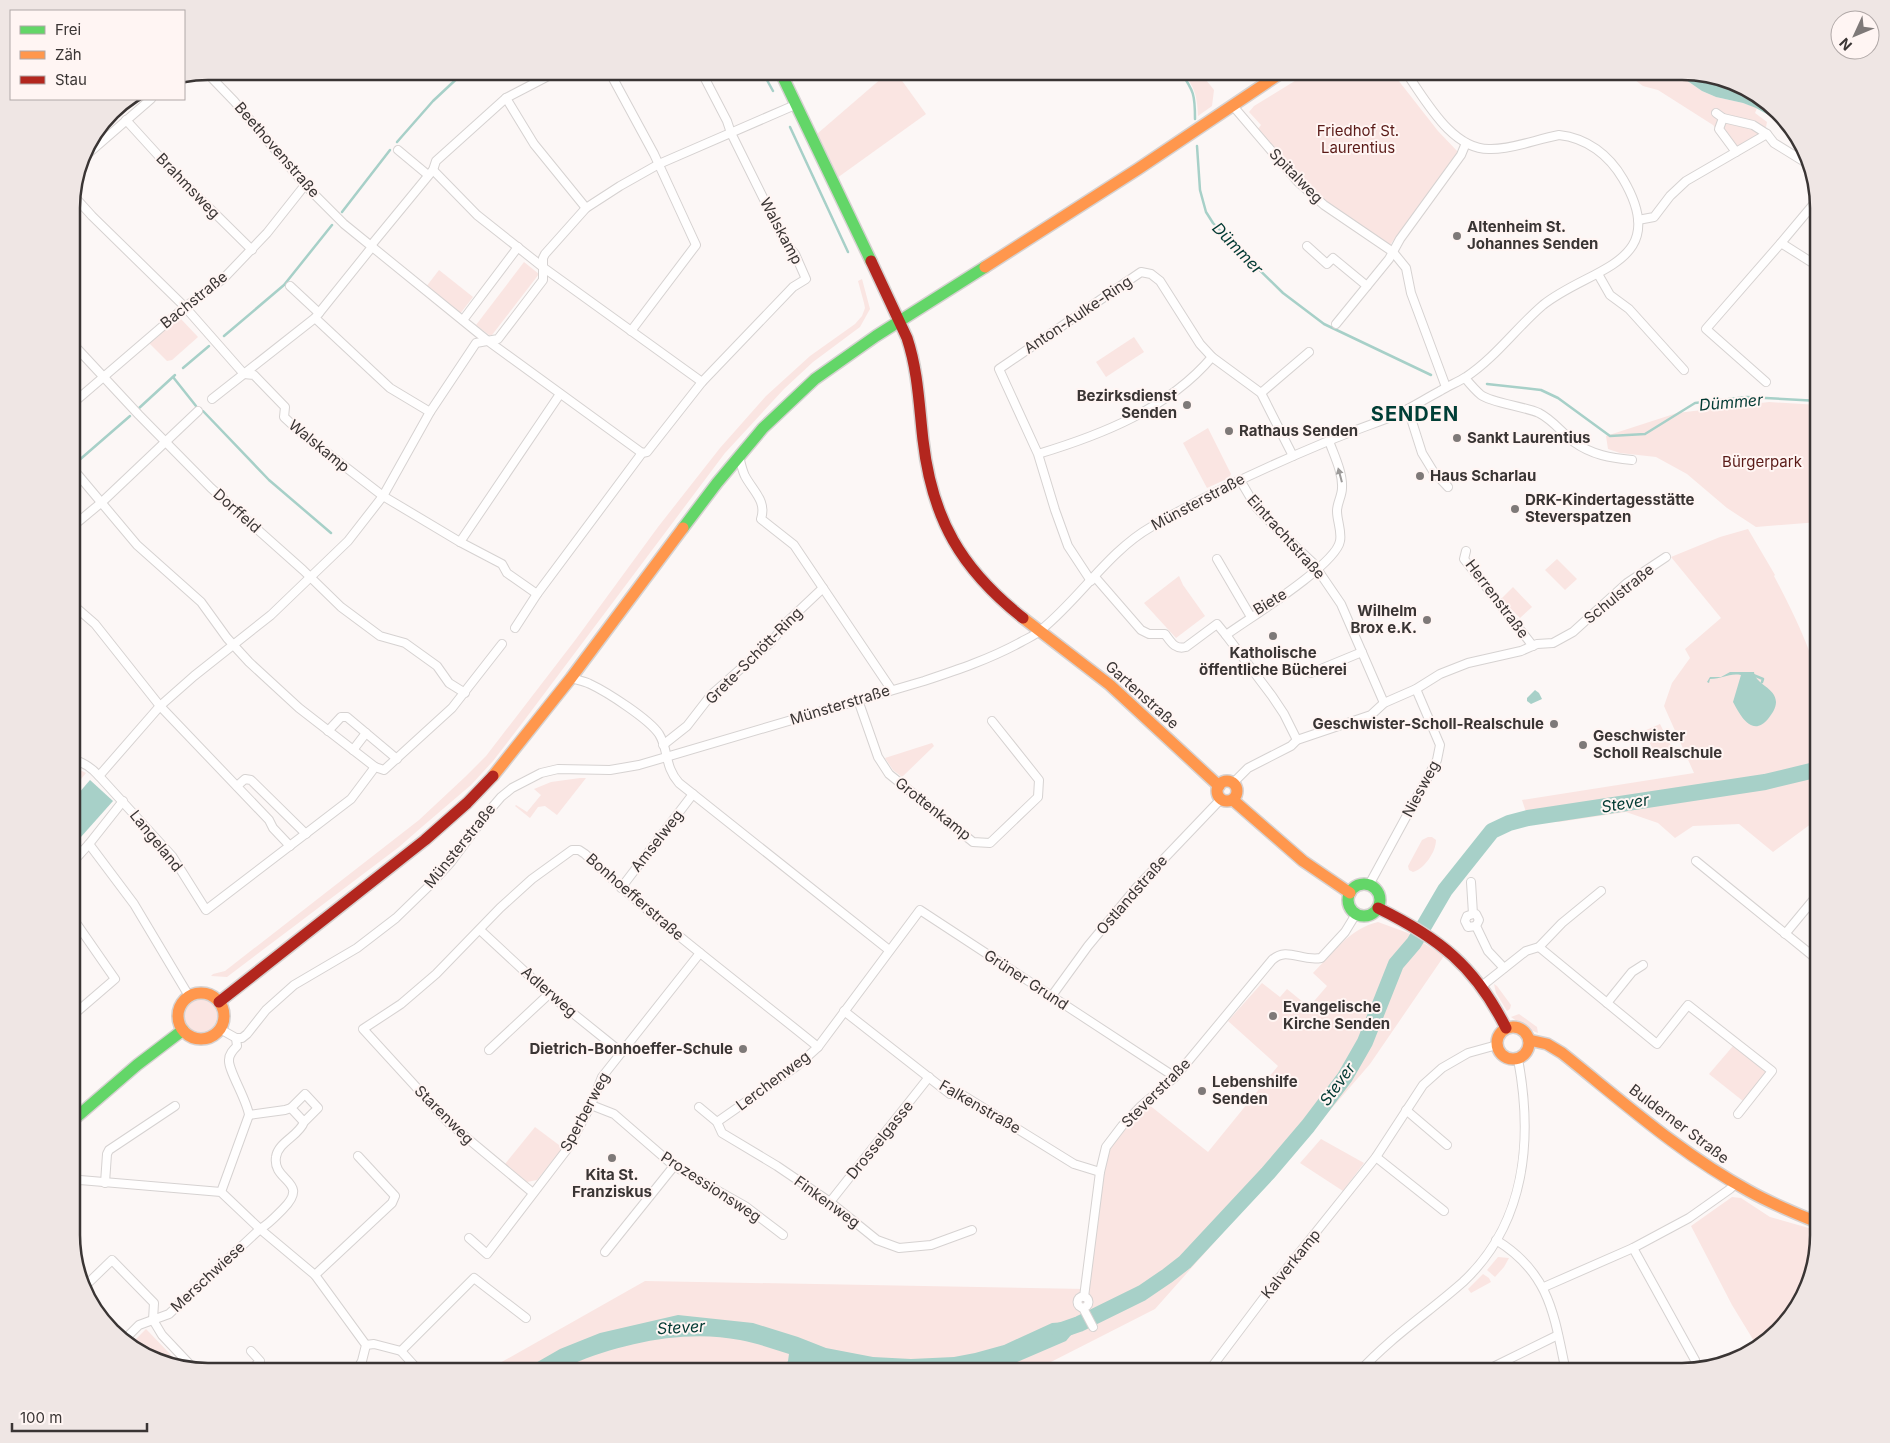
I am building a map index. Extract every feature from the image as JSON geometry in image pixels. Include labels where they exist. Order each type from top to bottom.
[{"type":"main road","name":"Gartenstraße","points":[[784,80],[900,320],[910,347],[920,399],[928,470],[933,492],[944,525],[963,559],[983,584],[1040,632],[1111,686],[1219,786]]},
{"type":"main road","points":[[219,1002],[426,840],[448,821],[503,765],[571,678],[706,497],[788,403],[815,379],[848,354],[1130,174],[1271,80]]},
{"type":"main road","points":[[1227,781],[1233,783],[1237,794],[1233,800],[1226,801],[1221,799],[1218,793],[1219,786],[1227,781]]},
{"type":"main road","points":[[1233,800],[1273,839],[1316,872],[1350,893]]},
{"type":"main road","points":[[1358,885],[1369,885],[1378,892],[1380,902],[1378,908],[1368,915],[1356,914],[1349,905],[1350,893],[1358,885]]},
{"type":"main road","points":[[1378,908],[1409,923],[1456,957],[1483,985],[1506,1028]]},
{"type":"main road","points":[[205,993],[219,1002],[223,1010],[223,1020],[220,1029],[209,1038],[194,1038],[183,1030],[178,1021],[178,1012],[182,1003],[189,996],[205,993]]},
{"type":"main road","points":[[1512,1027],[1520,1029],[1527,1035],[1529,1040],[1526,1053],[1518,1059],[1504,1057],[1496,1045],[1498,1036],[1506,1028],[1512,1027]]},
{"type":"main road","points":[[80,1114],[130,1071],[183,1030]]},
{"type":"main road","name":"Bulderner Straße","points":[[1529,1040],[1546,1043],[1562,1053],[1661,1132],[1735,1184],[1782,1209],[1810,1220]]},
{"type":"street","name":"Beethovenstraße","points":[[214,80],[234,100],[305,185],[344,224],[372,247]]},
{"type":"street","points":[[212,399],[317,316],[430,173],[436,161],[506,98],[541,80]]},
{"type":"street","points":[[614,80],[659,164],[696,245],[631,331]]},
{"type":"street","name":"Walskamp","points":[[514,628],[537,594],[642,453],[647,452],[702,382],[793,287],[806,279],[795,254],[786,244],[706,80]]},
{"type":"street","points":[[1412,80],[1445,126],[1466,143],[1491,149],[1560,135],[1570,136],[1583,141],[1604,155],[1622,177],[1633,198],[1638,220],[1654,217],[1670,196],[1686,181],[1767,134]]},
{"type":"street","points":[[506,98],[534,144],[586,208]]},
{"type":"street","points":[[96,147],[150,100]]},
{"type":"street","points":[[99,776],[160,706],[194,676],[271,615],[348,541],[383,496],[430,412],[476,343],[498,339],[543,280],[544,254],[586,208],[659,164],[795,105]]},
{"type":"street","name":"Spitalweg","points":[[1233,106],[1298,182],[1324,205],[1393,252],[1406,268],[1411,293],[1446,387]]},
{"type":"street","points":[[1736,152],[1719,129],[1719,115],[1753,125],[1767,134],[1774,143],[1800,159]]},
{"type":"street","name":"Brahmsweg","points":[[126,120],[177,176],[252,250]]},
{"type":"street","points":[[1336,324],[1393,252],[1400,239],[1461,155],[1466,143]]},
{"type":"street","points":[[398,150],[430,173],[477,215],[544,268],[702,382]]},
{"type":"street","name":"Bachstraße","points":[[80,397],[184,306],[223,279],[267,233],[305,185]]},
{"type":"street","name":"Walskamp","points":[[80,203],[184,306],[244,374],[254,375],[267,388],[285,407],[284,417],[299,431],[383,496],[460,542],[502,564],[507,573],[537,594]]},
{"type":"street","points":[[1766,382],[1706,329],[1810,208]]},
{"type":"street","name":"Münsterstraße","points":[[236,1038],[242,1038],[247,1034],[266,1010],[294,985],[358,948],[396,918],[451,862],[489,810],[512,788],[541,773],[558,769],[610,770],[639,765],[924,681],[1007,649],[1040,632],[1121,548],[1146,530],[1240,480],[1408,409],[1465,378],[1489,359],[1542,306],[1567,289],[1616,264],[1631,247],[1636,237],[1638,220]]},
{"type":"street","points":[[1781,243],[1810,261]]},
{"type":"street","points":[[1306,246],[1327,264],[1333,258],[1367,286]]},
{"type":"street","points":[[372,247],[488,341],[642,453]]},
{"type":"street","points":[[463,320],[518,247]]},
{"type":"street","name":"Anton-Aulke-Ring","points":[[1226,635],[1217,624],[1186,647],[1180,649],[1165,634],[1149,634],[1141,630],[1093,579],[1068,546],[1038,454],[999,369],[1141,272],[1151,274],[1160,281],[1200,344],[1212,356],[1261,393],[1293,456]]},
{"type":"street","points":[[1598,274],[1610,295],[1629,309],[1684,370]]},
{"type":"street","points":[[290,286],[317,316],[390,388],[430,412]]},
{"type":"street","name":"Dorffeld","points":[[80,352],[165,443],[211,488],[341,607],[380,636],[405,643],[436,666],[449,683],[465,693]]},
{"type":"street","points":[[1261,393],[1309,352]]},
{"type":"street","points":[[1038,454],[1103,432],[1151,407],[1199,372],[1212,356]]},
{"type":"street","points":[[1465,378],[1487,398],[1541,414],[1573,442],[1585,449],[1609,458],[1632,460]]},
{"type":"street","points":[[460,542],[560,394]]},
{"type":"street","points":[[1408,409],[1422,454],[1433,470],[1448,486]]},
{"type":"street","points":[[80,520],[102,502],[198,411]]},
{"type":"street","name":"Biete","points":[[1217,559],[1251,617],[1302,582],[1330,557],[1340,543],[1337,510],[1342,490],[1342,480],[1329,441]]},
{"type":"street","points":[[739,457],[744,474],[761,501],[764,510],[761,518],[794,546],[891,690]]},
{"type":"street","points":[[80,477],[137,546],[201,602],[234,646],[249,662],[299,708],[375,767],[384,770],[452,708],[502,644]]},
{"type":"street","name":"Eintrachtstraße","points":[[1240,480],[1256,506],[1317,569],[1341,604],[1384,703]]},
{"type":"street","name":"Herrenstraße","points":[[1466,551],[1464,559],[1535,644]]},
{"type":"street","name":"Schulstraße","points":[[1535,644],[1553,643],[1573,632],[1627,583],[1666,557]]},
{"type":"street","name":"Grete-Schött-Ring","points":[[663,745],[687,726],[711,695],[771,642],[788,622],[824,588]]},
{"type":"street","points":[[80,611],[95,624],[160,706],[238,786],[290,846],[351,799],[375,767]]},
{"type":"street","points":[[1251,617],[1226,635],[1272,696],[1284,714],[1297,740]]},
{"type":"street","points":[[1233,783],[1248,768],[1291,746],[1297,740],[1371,715],[1384,703],[1416,689],[1440,674],[1468,663],[1521,651],[1535,644]]},
{"type":"street","points":[[1311,673],[1362,652]]},
{"type":"street","points":[[571,678],[589,683],[605,692],[648,722],[658,734],[673,776],[693,794],[890,950]]},
{"type":"street","name":"Niesweg","points":[[1369,885],[1440,752],[1440,744],[1416,689]]},
{"type":"street","name":"Grottenkamp","points":[[858,700],[878,757],[888,774],[972,842],[990,843],[1038,797],[1039,780],[992,721]]},
{"type":"street","points":[[328,731],[340,717],[347,717],[397,759]]},
{"type":"street","points":[[353,750],[366,733]]},
{"type":"street","name":"Langeland","points":[[80,761],[92,768],[172,856],[206,910],[290,846]]},
{"type":"street","points":[[238,786],[245,780],[251,780],[306,834]]},
{"type":"street","name":"Amselweg","points":[[621,888],[693,794]]},
{"type":"street","name":"Ostlandstraße","points":[[1051,997],[1088,946],[1136,888],[1221,799]]},
{"type":"street","name":"Langeland","points":[[80,854],[123,801]]},
{"type":"street","points":[[269,820],[280,808]]},
{"type":"street","points":[[89,844],[134,904],[189,996]]},
{"type":"street","name":"Bonhoefferstraße","points":[[363,1029],[401,1004],[436,974],[500,908],[532,879],[564,855],[576,849],[585,854],[621,888],[700,953],[818,1047]]},
{"type":"street","points":[[1696,861],[1810,954]]},
{"type":"street","points":[[1471,882],[1473,914],[1476,914],[1480,920],[1476,926],[1488,951],[1504,968]]},
{"type":"street","points":[[1483,985],[1526,951],[1538,947],[1562,923],[1601,891]]},
{"type":"street","points":[[1785,934],[1810,904]]},
{"type":"street","name":"Grüner Grund","points":[[844,1011],[920,910],[1175,1077]]},
{"type":"street","name":"Steverstraße","points":[[1093,1327],[1084,1309],[1087,1306],[1088,1299],[1084,1297],[1100,1172],[1106,1147],[1141,1106],[1175,1077],[1277,956],[1285,953],[1306,959],[1321,958],[1345,932],[1356,914]]},
{"type":"street","points":[[80,929],[115,979],[80,1009]]},
{"type":"street","name":"Adlerweg","points":[[480,930],[549,994],[621,1052]]},
{"type":"street","points":[[1538,947],[1657,1044],[1688,1005],[1772,1071],[1738,1114]]},
{"type":"street","name":"Sperberweg","points":[[469,1238],[487,1254],[568,1148],[591,1105],[602,1077],[700,953]]},
{"type":"street","points":[[1606,1003],[1632,972],[1643,965]]},
{"type":"street","points":[[490,1050],[549,994]]},
{"type":"street","name":"Lerchenweg","points":[[717,1122],[797,1066],[818,1047],[844,1011]]},
{"type":"street","name":"Falkenstraße","points":[[844,1011],[950,1094],[961,1094],[1074,1164],[1100,1172]]},
{"type":"street","points":[[220,1029],[236,1038],[236,1046],[231,1054],[229,1064],[248,1107],[249,1115],[221,1192]]},
{"type":"street","name":"Starenweg","points":[[363,1029],[449,1123],[533,1193]]},
{"type":"street","name":"Kalverkamp","points":[[1215,1363],[1272,1287],[1376,1157],[1423,1085],[1442,1068],[1468,1053],[1496,1045]]},
{"type":"street","points":[[1367,1363],[1383,1346],[1461,1283],[1478,1266],[1496,1240],[1515,1199],[1525,1145],[1524,1097],[1518,1059]]},
{"type":"street","name":"Drosselgasse","points":[[830,1202],[929,1077]]},
{"type":"street","name":"Merschwiese","points":[[129,1335],[140,1325],[169,1314],[292,1201],[294,1195],[293,1188],[276,1168],[275,1158],[278,1151],[302,1128],[304,1122],[318,1108],[305,1094],[291,1108]]},
{"type":"street","name":"Prozessionsweg","points":[[591,1105],[614,1114],[674,1166],[744,1206],[783,1235]]},
{"type":"street","points":[[105,1183],[107,1154],[110,1150],[175,1106]]},
{"type":"street","name":"Finkenweg","points":[[699,1107],[717,1122],[722,1133],[777,1166],[830,1202],[877,1240],[899,1248],[930,1245],[972,1230]]},
{"type":"street","points":[[249,1115],[291,1108],[304,1122]]},
{"type":"street","points":[[1406,1110],[1447,1145]]},
{"type":"street","points":[[315,1275],[392,1203],[395,1196],[358,1156]]},
{"type":"street","points":[[1376,1157],[1444,1211]]},
{"type":"street","points":[[605,1252],[674,1166]]},
{"type":"street","points":[[80,1180],[221,1192],[323,1284],[366,1345],[361,1363]]},
{"type":"street","points":[[1544,1287],[1633,1248],[1689,1218],[1730,1190],[1735,1184]]},
{"type":"street","points":[[1496,1240],[1523,1260],[1544,1287],[1551,1304],[1564,1363]]},
{"type":"street","points":[[1633,1248],[1696,1362]]},
{"type":"street","name":"Merschwiese","points":[[89,1283],[112,1260],[154,1303],[153,1320],[162,1335],[187,1361]]},
{"type":"street","points":[[401,1351],[474,1278],[526,1318]]},
{"type":"street","points":[[1501,1363],[1558,1335]]},
{"type":"street","points":[[366,1345],[374,1344],[401,1351],[412,1363]]},
{"type":"street","points":[[251,1351],[260,1361],[258,1363]]},
{"type":"green space","points":[[880,80],[901,80],[926,114],[837,178],[817,134]]},
{"type":"green space","points":[[1188,80],[1206,80],[1214,90],[1212,106],[1198,116],[1195,92]]},
{"type":"green space","name":"Friedhof St. Laurentius","points":[[1296,80],[1398,80],[1438,131],[1459,153],[1390,245],[1330,204],[1298,176],[1258,129],[1261,125],[1249,112],[1254,106]]},
{"type":"green space","points":[[1635,80],[1686,80],[1702,91],[1716,97],[1757,108],[1755,113],[1767,122],[1764,137],[1735,154],[1713,125],[1658,90],[1643,86]]},
{"type":"green space","points":[[524,262],[539,274],[492,335],[489,335],[476,325]]},
{"type":"green space","points":[[439,270],[473,297],[460,314],[426,287]]},
{"type":"green space","points":[[862,279],[870,309],[860,327],[813,362],[784,389],[725,453],[523,722],[493,761],[471,785],[399,847],[227,977],[211,976],[225,971],[419,820],[486,756],[576,639],[658,527],[720,448],[766,396],[810,356],[855,324],[862,316],[865,308],[858,281]]},
{"type":"green space","points":[[180,318],[198,337],[172,360],[167,361],[148,342]]},
{"type":"green space","points":[[1134,337],[1144,352],[1106,377],[1096,362]]},
{"type":"green space","name":"Bürgerpark","points":[[1769,402],[1810,404],[1810,523],[1756,527],[1727,508],[1687,474],[1656,457],[1620,453],[1608,449],[1606,436],[1677,413]]},
{"type":"green space","points":[[1208,428],[1231,474],[1229,478],[1207,488],[1183,443]]},
{"type":"green space","points":[[1748,529],[1775,575],[1810,653],[1810,825],[1773,852],[1739,824],[1693,826],[1675,838],[1658,823],[1626,812],[1559,822],[1529,821],[1522,800],[1694,773],[1664,706],[1672,683],[1690,658],[1685,649],[1721,618],[1671,557],[1720,537]]},
{"type":"green space","points":[[1557,559],[1577,579],[1565,590],[1545,570]]},
{"type":"green space","points":[[1179,576],[1183,585],[1205,616],[1176,638],[1144,603]]},
{"type":"green space","points":[[1513,587],[1532,607],[1520,618],[1501,599]]},
{"type":"green space","points":[[1660,724],[1672,748],[1656,756],[1644,731]]},
{"type":"green space","points":[[932,743],[934,746],[902,777],[893,770],[885,758]]},
{"type":"green space","points":[[80,770],[86,773],[80,780]]},
{"type":"green space","points":[[586,778],[557,815],[545,806],[538,807],[530,818],[515,806],[527,812],[541,795],[534,789],[551,782]]},
{"type":"green space","points":[[1428,837],[1436,840],[1432,855],[1417,870],[1413,872],[1409,870],[1408,866],[1422,840]]},
{"type":"green space","points":[[1378,922],[1408,933],[1444,956],[1370,1064],[1155,1309],[1049,1363],[500,1363],[645,1281],[1087,1289],[1103,1175],[1111,1146],[1148,1104],[1208,1152],[1278,1066],[1228,1021],[1262,983],[1280,997],[1287,989],[1309,1007],[1327,986],[1313,973],[1335,949],[1350,936],[1368,925]]},
{"type":"green space","points":[[1494,984],[1511,1005],[1507,1011],[1496,993]]},
{"type":"green space","points":[[200,999],[207,1000],[212,1004],[216,1009],[216,1023],[212,1028],[207,1032],[200,1033],[193,1032],[188,1028],[184,1023],[183,1016],[184,1009],[188,1004],[193,1000]]},
{"type":"green space","points":[[1519,1014],[1537,1027],[1538,1033],[1528,1029],[1511,1017]]},
{"type":"green space","points":[[1733,1046],[1766,1072],[1743,1101],[1709,1074]]},
{"type":"green space","points":[[535,1127],[563,1148],[537,1180],[527,1182],[505,1164]]},
{"type":"green space","points":[[1321,1139],[1364,1163],[1343,1191],[1300,1163]]},
{"type":"green space","points":[[1732,1197],[1741,1198],[1770,1217],[1810,1228],[1806,1268],[1797,1291],[1783,1313],[1754,1341],[1732,1305],[1691,1226]]},
{"type":"green space","points":[[1498,1257],[1509,1258],[1495,1277],[1487,1270]]},
{"type":"green space","points":[[1483,1274],[1491,1282],[1471,1293],[1468,1289]]},
{"type":"green space","points":[[146,1329],[171,1355],[169,1357],[152,1350],[135,1340]]},
{"type":"water","points":[[1686,80],[1707,82],[1738,93],[1770,116],[1743,103],[1716,97],[1702,91]]},
{"type":"water","points":[[1730,672],[1754,672],[1758,680],[1773,693],[1776,702],[1774,711],[1762,724],[1757,726],[1747,722],[1733,702],[1741,675],[1710,679],[1709,683],[1707,682],[1710,677],[1721,677]]},
{"type":"water","points":[[1535,690],[1542,699],[1531,704],[1527,701],[1527,698]]},
{"type":"water","points":[[90,780],[113,801],[80,838],[80,792]]},
{"type":"water","points":[[678,1315],[753,1323],[826,1348],[873,1357],[911,1359],[954,1357],[975,1353],[1004,1345],[1052,1323],[1065,1322],[1076,1317],[1082,1329],[1071,1335],[1066,1341],[1015,1363],[787,1363],[789,1354],[759,1344],[719,1337],[698,1336],[676,1337],[633,1344],[591,1356],[574,1363],[536,1363],[560,1349],[600,1333]]},
{"type":"waterway","points":[[397,142],[433,101],[455,80]]},
{"type":"waterway","points":[[767,80],[773,91]]},
{"type":"waterway","name":"Dümmer","points":[[1186,80],[1193,94],[1195,119]]},
{"type":"waterway","points":[[790,127],[848,252]]},
{"type":"waterway","name":"Dümmer","points":[[1197,146],[1200,190],[1206,212],[1213,223],[1238,249],[1283,293],[1324,324],[1431,375]]},
{"type":"waterway","points":[[342,212],[390,150]]},
{"type":"waterway","points":[[224,336],[284,285],[332,225]]},
{"type":"waterway","points":[[183,368],[209,346]]},
{"type":"waterway","points":[[138,409],[175,375]]},
{"type":"waterway","points":[[173,377],[196,406]]},
{"type":"waterway","name":"Dümmer","points":[[1487,384],[1541,390],[1558,398],[1610,436],[1645,434],[1695,403],[1747,397],[1810,400]]},
{"type":"waterway","points":[[203,411],[269,480],[331,533]]},
{"type":"waterway","points":[[80,459],[130,416]]},
{"type":"waterway","points":[[1751,674],[1763,679],[1762,682]]},
{"type":"waterway","name":"Stever","points":[[1059,1331],[1079,1324],[1142,1293],[1167,1276],[1185,1262],[1268,1173],[1308,1126],[1345,1077],[1365,1042],[1396,964],[1414,943],[1445,890],[1492,831],[1509,823],[1528,818],[1765,782],[1810,771]]},
{"type":"traffic: fast","points":[[784,80],[871,261]]},
{"type":"traffic: fast","points":[[683,528],[717,483],[763,428],[815,379],[876,336],[985,267]]},
{"type":"traffic: fast","points":[[1364,884],[1375,889],[1380,900],[1375,911],[1364,916],[1353,911],[1348,900],[1353,889],[1364,884]]},
{"type":"traffic: fast","points":[[80,1114],[137,1065],[183,1030]]},
{"type":"traffic: slow","points":[[985,267],[1138,169],[1271,80]]},
{"type":"traffic: slow","points":[[493,776],[571,678],[683,528]]},
{"type":"traffic: slow","points":[[1023,618],[1110,685],[1219,786]]},
{"type":"traffic: slow","points":[[1227,781],[1234,784],[1237,791],[1234,798],[1227,801],[1220,798],[1217,791],[1220,784],[1227,781]]},
{"type":"traffic: slow","points":[[1233,800],[1303,861],[1350,893]]},
{"type":"traffic: slow","points":[[201,993],[214,997],[220,1003],[224,1016],[220,1029],[214,1035],[201,1039],[188,1035],[182,1029],[178,1016],[182,1003],[188,997],[201,993]]},
{"type":"traffic: slow","points":[[1513,1027],[1525,1031],[1529,1043],[1525,1055],[1513,1059],[1501,1055],[1497,1043],[1501,1031],[1513,1027]]},
{"type":"traffic: slow","points":[[1529,1040],[1547,1044],[1562,1053],[1652,1126],[1700,1161],[1766,1200],[1810,1219]]},
{"type":"traffic: jam","points":[[871,261],[911,350],[927,468],[942,518],[966,561],[982,581],[1023,618]]},
{"type":"traffic: jam","points":[[219,1002],[425,840],[467,803],[493,776]]},
{"type":"traffic: jam","points":[[1378,908],[1419,931],[1453,956],[1481,987],[1506,1028]]},
{"type":"place","name":"Altenheim St. Johannes Senden","points":[[1457,236]]},
{"type":"place","name":"Bezirksdienst Senden","points":[[1187,405]]},
{"type":"place","name":"Rathaus Senden","points":[[1229,431]]},
{"type":"place","name":"Sankt Laurentius","points":[[1457,438]]},
{"type":"place","name":"Haus Scharlau","points":[[1420,476]]},
{"type":"place","name":"DRK-Kindertagesstätte Steverspatzen","points":[[1515,509]]},
{"type":"place","name":"Wilhelm Brox e.K.","points":[[1427,620]]},
{"type":"place","name":"Katholische öffentliche Bücherei","points":[[1273,636]]},
{"type":"place","name":"Geschwister-Scholl-Realschule","points":[[1554,724]]},
{"type":"place","name":"Geschwister Scholl Realschule","points":[[1583,745]]},
{"type":"place","name":"Evangelische Kirche Senden","points":[[1273,1016]]},
{"type":"place","name":"Dietrich-Bonhoeffer-Schule","points":[[743,1049]]},
{"type":"place","name":"Lebenshilfe Senden","points":[[1202,1091]]},
{"type":"place","name":"Kita St. Franziskus","points":[[612,1158]]},
{"type":"district","name":"SENDEN","points":[[1415,414]]}]
